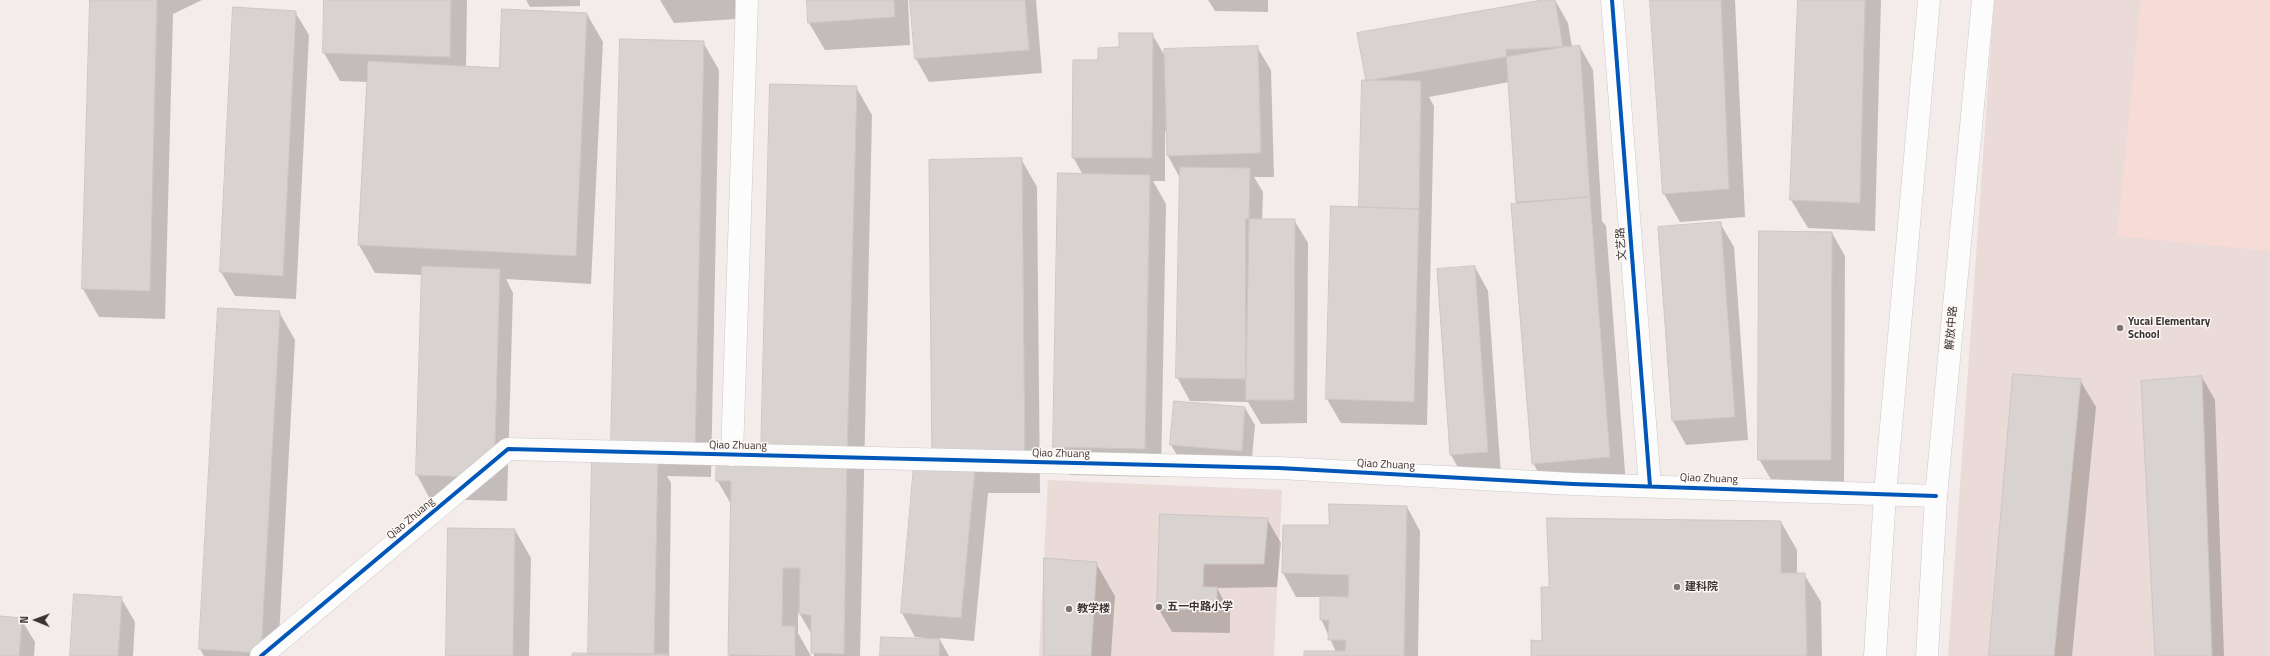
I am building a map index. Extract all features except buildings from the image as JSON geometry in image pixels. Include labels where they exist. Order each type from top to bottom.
[{"type":"street","points":[[732,455],[747,0]]},
{"type":"street","name":"文艺路","points":[[1612,0],[1650,486]]},
{"type":"street","points":[[1874,656],[1885,494],[1929,0]]},
{"type":"street","name":"解放中路","points":[[1928,656],[1936,496],[1983,0]]},
{"type":"street","name":"Qiao Zhuang","points":[[261,656],[508,450],[1279,468],[1650,486],[1936,496]]},
{"type":"shaded area","name":"Yucai Elementary School","points":[[1994,0],[2270,0],[2270,656],[1948,656]]},
{"type":"shaded area","points":[[2141,0],[2270,0],[2270,251],[2117,236]]},
{"type":"shaded area","name":"五一中路小学","points":[[1048,480],[1282,490],[1274,656],[1039,656]]},
{"type":"cycle path","points":[[1612,0],[1650,486]]},
{"type":"cycle path","points":[[261,656],[508,449],[1279,468],[1573,484],[1936,496]]},
{"type":"place","name":"Yucai Elementary School","points":[[2120,328]]},
{"type":"place","name":"建科院","points":[[1677,587]]},
{"type":"place","name":"五一中路小学","points":[[1159,607]]},
{"type":"place","name":"教学楼","points":[[1069,609]]}]
